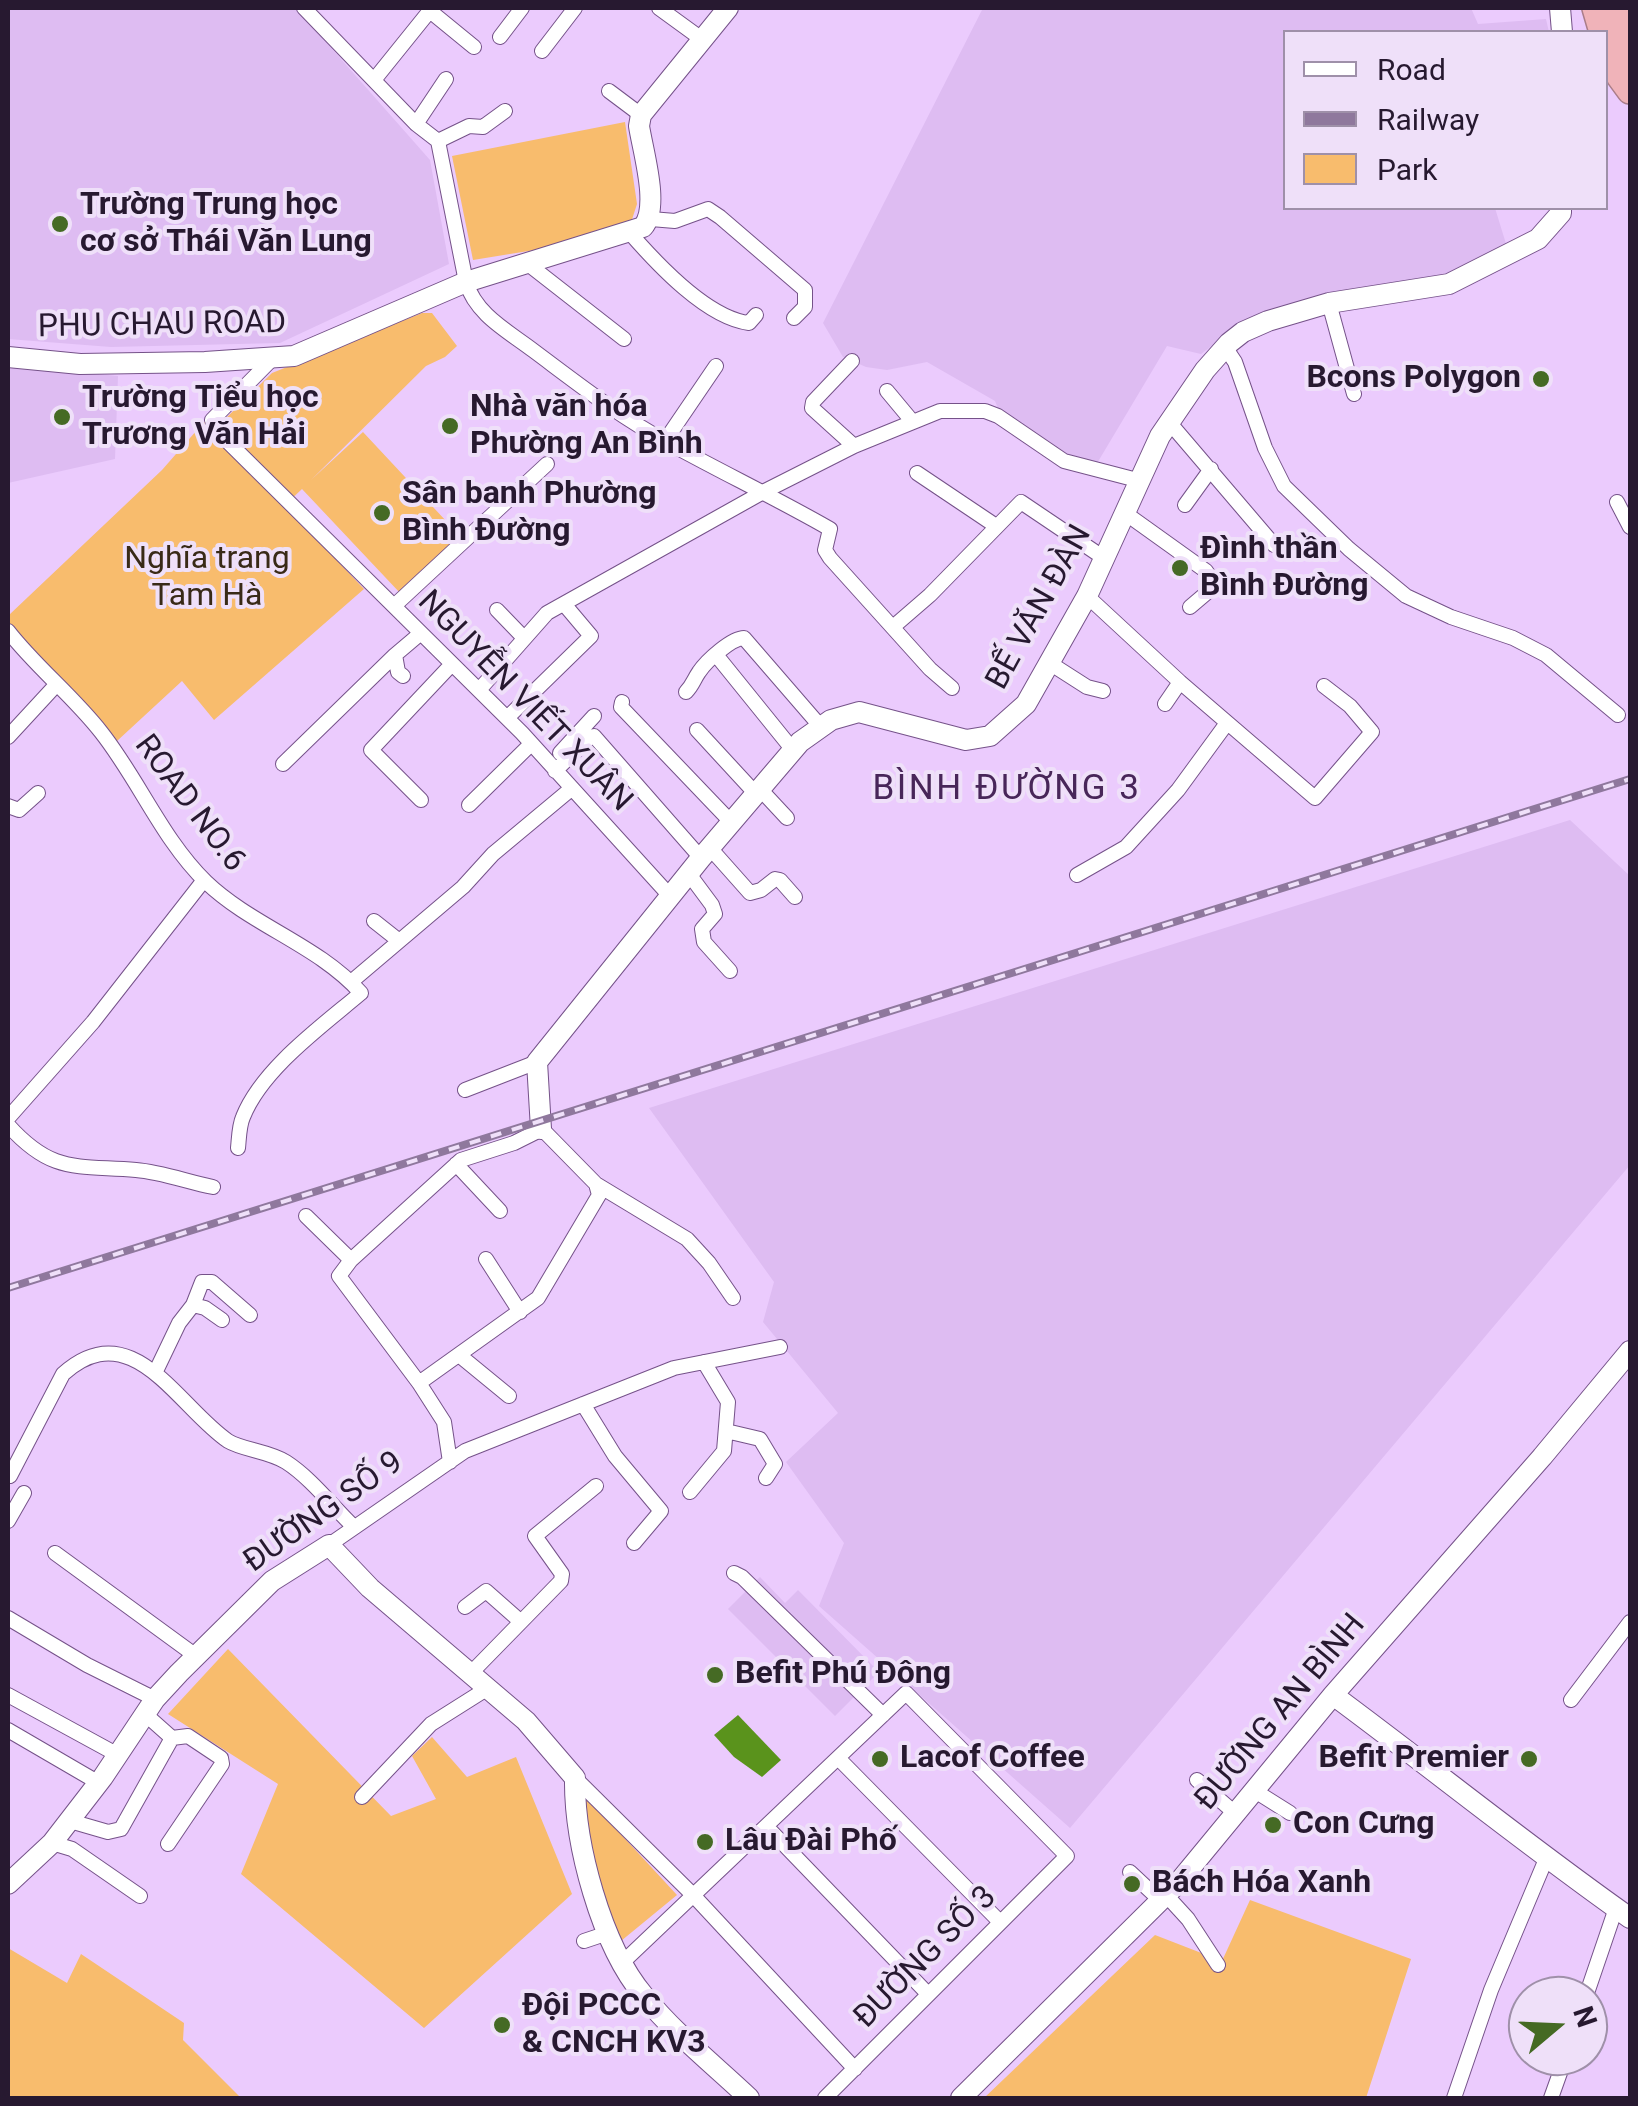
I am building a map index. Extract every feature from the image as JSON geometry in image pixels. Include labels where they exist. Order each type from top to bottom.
[{"type":"highway","points":[[1616,8],[1630,61]]},
{"type":"highway","points":[[1608,50],[1618,76],[1630,90]]},
{"type":"street","points":[[304,8],[416,124],[438,141],[466,282],[472,299],[486,316],[584,389],[665,441],[830,529],[825,550],[930,669],[952,688]]},
{"type":"street","points":[[500,36],[522,8]]},
{"type":"street","points":[[542,50],[574,8]]},
{"type":"street","points":[[659,8],[703,40]]},
{"type":"street","points":[[728,8],[641,115],[639,126],[652,200],[650,219],[675,221],[700,209],[720,216],[804,290],[805,307],[794,318]]},
{"type":"street","points":[[374,80],[431,9],[474,47]]},
{"type":"street","points":[[416,124],[446,79]]},
{"type":"street","points":[[609,91],[641,115]]},
{"type":"street","points":[[438,141],[468,126],[483,128],[506,111]]},
{"type":"street","name":"BẾ VĂN ĐÀN","points":[[537,1066],[670,896],[793,750],[830,720],[859,712],[966,740],[990,736],[1026,704],[1087,596],[1169,422],[1224,347],[1243,332],[1268,321],[1329,303],[1448,284],[1538,239],[1561,210]]},
{"type":"street","name":"PHU CHAU ROAD","points":[[8,357],[80,364],[273,358],[315,349],[466,282],[630,233],[650,219]]},
{"type":"street","points":[[630,233],[663,271],[713,308],[736,322],[749,323],[756,314]]},
{"type":"street","points":[[528,264],[624,338]]},
{"type":"street","points":[[1329,303],[1354,394]]},
{"type":"street","points":[[1224,347],[1235,362],[1265,448],[1284,486],[1349,549],[1406,596],[1514,638],[1546,655],[1618,715]]},
{"type":"street","name":"NGUYỄN VIẾT XUÂN","points":[[273,358],[212,420],[216,430],[507,718],[670,896]]},
{"type":"street","points":[[852,361],[813,402],[812,408],[854,446]]},
{"type":"street","points":[[665,441],[716,366]]},
{"type":"street","points":[[886,390],[912,422]]},
{"type":"street","points":[[478,690],[547,613],[765,491],[854,446],[940,411],[985,411],[1064,461],[1141,481]]},
{"type":"street","points":[[1169,422],[1274,545],[1281,548]]},
{"type":"street","points":[[394,606],[547,464]]},
{"type":"street","points":[[1185,504],[1211,469]]},
{"type":"street","points":[[917,473],[996,526]]},
{"type":"street","points":[[893,627],[1021,502],[1104,558]]},
{"type":"street","points":[[1630,508],[1617,502],[1630,526]]},
{"type":"street","points":[[1125,513],[1206,571],[1213,581],[1210,590],[1190,607]]},
{"type":"street","points":[[1087,596],[1315,798],[1372,732],[1350,706],[1324,686]]},
{"type":"street","points":[[507,718],[592,636],[564,604]]},
{"type":"street","points":[[497,610],[524,638]]},
{"type":"street","name":"ROAD NO.6","points":[[8,632],[103,734],[149,806],[204,880],[234,906],[284,934],[350,982]]},
{"type":"street","points":[[283,764],[420,632]]},
{"type":"street","points":[[686,692],[696,682],[698,673],[735,639],[744,638],[821,727]]},
{"type":"street","points":[[394,655],[398,672],[403,676]]},
{"type":"street","points":[[717,656],[793,750]]},
{"type":"street","points":[[1048,662],[1087,687],[1103,692]]},
{"type":"street","points":[[421,800],[371,750],[452,664]]},
{"type":"street","points":[[1165,704],[1180,682]]},
{"type":"street","points":[[8,737],[56,686]]},
{"type":"street","points":[[622,702],[622,707],[732,823]]},
{"type":"street","points":[[552,768],[594,716]]},
{"type":"street","points":[[1077,875],[1126,846],[1178,790],[1227,722]]},
{"type":"street","points":[[697,730],[786,818]]},
{"type":"street","points":[[552,768],[594,736],[700,860],[750,894],[776,879],[795,897]]},
{"type":"street","points":[[469,805],[531,744]]},
{"type":"street","points":[[238,1148],[242,1119],[258,1092],[291,1052],[361,993],[350,982],[462,887],[492,854],[571,789]]},
{"type":"street","points":[[8,806],[20,810],[38,793]]},
{"type":"street","points":[[700,860],[715,914],[702,929],[704,942],[730,972]]},
{"type":"street","points":[[204,880],[93,1022],[8,1120],[49,1160],[75,1168],[140,1170],[214,1187]]},
{"type":"street","points":[[374,921],[398,940]]},
{"type":"street","points":[[465,1090],[537,1066],[540,1120],[596,1184],[687,1239],[733,1298]]},
{"type":"street","points":[[450,1462],[444,1422],[419,1382],[339,1276],[351,1260],[456,1164],[514,1143],[540,1120]]},
{"type":"street","points":[[456,1164],[500,1211]]},
{"type":"street","points":[[419,1382],[538,1298],[599,1195],[596,1184]]},
{"type":"street","points":[[306,1216],[351,1260]]},
{"type":"street","points":[[486,1259],[520,1312]]},
{"type":"street","points":[[156,1371],[202,1282],[212,1282],[250,1315]]},
{"type":"street","points":[[193,1305],[222,1320]]},
{"type":"street","name":"ĐƯỜNG SỐ 9","points":[[8,1884],[70,1821],[150,1707],[272,1581],[465,1451],[674,1368],[780,1348]]},
{"type":"street","name":"ĐƯỜNG AN BÌNH","points":[[961,2098],[1164,1898],[1630,1350]]},
{"type":"street","points":[[10,1476],[63,1374],[76,1363],[113,1353],[156,1371],[228,1440],[258,1448],[288,1463],[354,1527]]},
{"type":"street","points":[[459,1355],[509,1396]]},
{"type":"street","points":[[690,1492],[724,1451],[726,1395],[704,1362]]},
{"type":"street","points":[[583,1404],[615,1456],[662,1512],[634,1544]]},
{"type":"street","points":[[726,1431],[760,1439],[776,1464],[766,1478]]},
{"type":"street","points":[[362,1798],[430,1724],[480,1680],[520,1620],[562,1581],[562,1574],[535,1536],[596,1486]]},
{"type":"street","points":[[8,1520],[24,1493]]},
{"type":"street","points":[[328,1545],[370,1588],[526,1721],[574,1778],[693,1896],[855,2069]]},
{"type":"street","points":[[55,1553],[196,1656]]},
{"type":"street","points":[[622,1963],[883,1715],[734,1573]]},
{"type":"street","points":[[465,1607],[486,1592],[520,1620]]},
{"type":"street","points":[[8,1618],[150,1707],[172,1738]]},
{"type":"street","points":[[1570,1700],[1630,1622]]},
{"type":"street","name":"ĐƯỜNG SỐ 3","points":[[825,2098],[1068,1856],[906,1693],[883,1715]]},
{"type":"street","points":[[8,1695],[118,1755]]},
{"type":"street","points":[[1334,1696],[1546,1859],[1624,1913],[1595,1976]]},
{"type":"street","points":[[8,1730],[99,1783]]},
{"type":"street","points":[[168,1844],[222,1764],[221,1758],[188,1736],[172,1738]]},
{"type":"street","points":[[70,1821],[108,1832],[121,1829],[172,1738]]},
{"type":"street","points":[[839,1760],[1000,1922]]},
{"type":"street","points":[[574,1778],[574,1809],[590,1880],[622,1963],[643,1995],[748,2098]]},
{"type":"street","points":[[1197,1780],[1236,1814]]},
{"type":"street","points":[[1255,1791],[1290,1813]]},
{"type":"street","points":[[767,1827],[928,1994]]},
{"type":"street","points":[[52,1843],[72,1849],[140,1896]]},
{"type":"street","points":[[1454,2098],[1491,1990],[1546,1859]]},
{"type":"street","points":[[1130,1872],[1188,1919],[1218,1965]]},
{"type":"street","points":[[584,1941],[608,1932]]},
{"type":"shaded area","points":[[8,8],[296,8],[430,160],[449,264],[280,343],[111,347],[8,339]]},
{"type":"shaded area","points":[[983,8],[1471,8],[1478,24],[1546,19],[1549,30],[1283,30],[1283,210],[1496,210],[1507,247],[1443,281],[1236,328],[1201,354],[1167,346],[1096,465],[1061,453],[999,411],[995,401],[927,362],[887,370],[866,367],[843,357],[823,323]]},
{"type":"shaded area","name":"Trường Tiểu học Trương Văn Hải","points":[[8,365],[118,376],[115,459],[8,483]]},
{"type":"shaded area","points":[[1570,820],[1630,876],[1630,1165],[1070,1828],[819,1606],[844,1543],[786,1462],[838,1413],[763,1322],[774,1282],[649,1108]]},
{"type":"shaded area","points":[[760,1577],[785,1603],[798,1590],[879,1672],[835,1716],[728,1609]]},
{"type":"shaded area","points":[[738,1715],[781,1760],[762,1777],[734,1757],[714,1735]]},
{"type":"green space","points":[[625,122],[637,204],[627,235],[473,260],[452,156]]},
{"type":"green space","name":"Nghĩa trang Tam Hà","points":[[422,313],[432,313],[457,346],[426,366],[311,480],[363,432],[461,537],[401,594],[302,489],[285,505],[364,589],[214,720],[182,681],[117,741],[9,624],[9,615],[162,470],[204,422],[224,420],[272,373]]},
{"type":"green space","points":[[228,1649],[391,1816],[436,1799],[412,1756],[432,1737],[467,1777],[516,1757],[572,1894],[424,2028],[241,1874],[278,1784],[168,1714]]},
{"type":"green space","points":[[580,1790],[677,1895],[621,1941],[592,1865]]},
{"type":"green space","points":[[1250,1900],[1411,1959],[1366,2098],[984,2098],[1155,1935],[1222,1961]]},
{"type":"green space","points":[[8,1948],[67,1983],[81,1954],[184,2023],[183,2040],[241,2098],[8,2098]]},
{"type":"railway","points":[[8,1288],[1630,779]]},
{"type":"place","name":"Trường Trung học cơ sở Thái Văn Lung","points":[[60,224]]},
{"type":"place","name":"Bcons Polygon","points":[[1541,379]]},
{"type":"place","name":"Trường Tiểu học Trương Văn Hải","points":[[62,417]]},
{"type":"place","name":"Nhà văn hóa Phường An Bình","points":[[450,426]]},
{"type":"place","name":"Sân banh Phường Bình Đường","points":[[382,513]]},
{"type":"place","name":"Đình thần Bình Đường","points":[[1180,568]]},
{"type":"place","name":"Befit Phú Đông","points":[[715,1675]]},
{"type":"place","name":"Lacof Coffee","points":[[880,1759]]},
{"type":"place","name":"Befit Premier","points":[[1529,1759]]},
{"type":"place","name":"Con Cưng","points":[[1273,1825]]},
{"type":"place","name":"Lâu Đài Phố","points":[[705,1842]]},
{"type":"place","name":"Bách Hóa Xanh","points":[[1132,1884]]},
{"type":"place","name":"Đội PCCC & CNCH KV3","points":[[502,2025]]},
{"type":"district","name":"BÌNH ĐƯỜNG 3","points":[[1007,790]]}]
